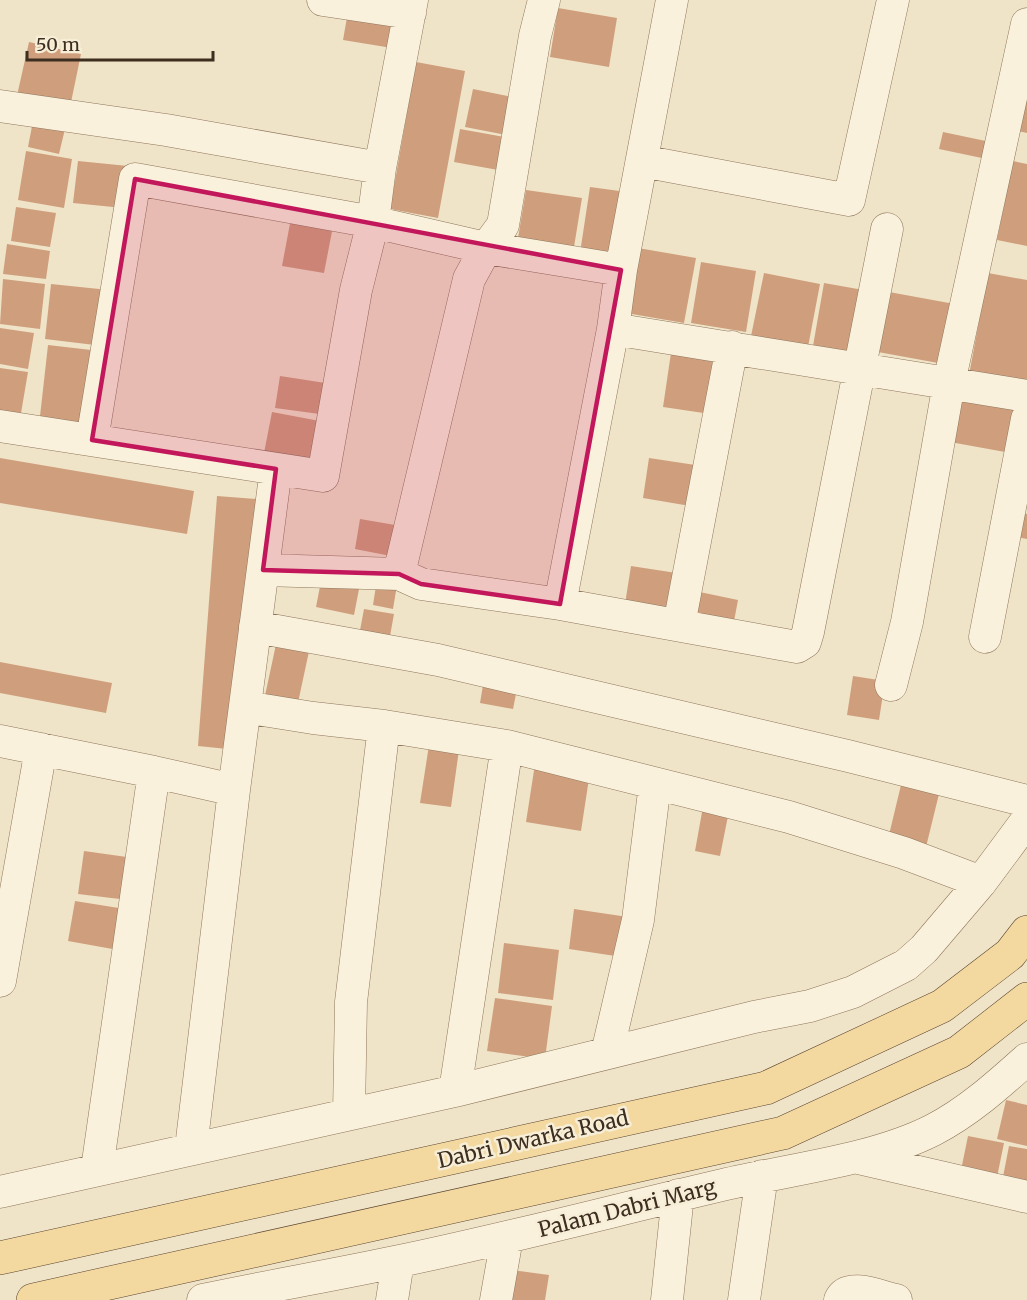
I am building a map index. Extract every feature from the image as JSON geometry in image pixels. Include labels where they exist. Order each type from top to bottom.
[{"type":"main road","name":"Dabri Dwarka Road","points":[[0,1258],[766,1088],[942,1006],[1010,954],[1027,932]]},
{"type":"main road","points":[[33,1300],[783,1133],[959,1052],[1027,999]]},
{"type":"street","points":[[0,426],[323,476],[356,290],[373,222],[380,168],[411,7],[323,0]]},
{"type":"street","points":[[399,574],[469,279],[486,248],[503,225],[535,36],[544,0]]},
{"type":"street","points":[[560,604],[613,329],[621,270],[672,0]]},
{"type":"street","points":[[642,161],[849,200],[892,0]]},
{"type":"street","points":[[891,685],[907,622],[949,382],[1027,24]]},
{"type":"street","points":[[0,106],[166,130],[380,168]]},
{"type":"street","points":[[92,440],[135,179],[373,222],[486,248],[621,270]]},
{"type":"street","points":[[262,570],[399,574],[421,584],[560,604],[797,647],[805,642],[887,229]]},
{"type":"street","points":[[613,329],[1027,396]]},
{"type":"street","points":[[679,625],[732,347]]},
{"type":"street","points":[[986,637],[1027,419]]},
{"type":"street","points":[[191,1148],[234,790],[276,469]]},
{"type":"street","points":[[255,627],[438,660],[882,764],[1027,801]]},
{"type":"street","points":[[245,707],[507,746],[799,820],[904,853],[981,882]]},
{"type":"street","points":[[349,1114],[351,1002],[384,726]]},
{"type":"street","points":[[0,741],[234,790]]},
{"type":"street","points":[[455,1091],[507,746]]},
{"type":"street","points":[[0,981],[41,749]]},
{"type":"street","points":[[97,1169],[154,772]]},
{"type":"street","points":[[607,1053],[638,920],[655,784]]},
{"type":"street","points":[[0,1192],[455,1091],[754,1017],[810,1006],[853,992],[906,965],[924,949],[981,882],[1027,820]]},
{"type":"street","name":"Palam Dabri Marg","points":[[203,1300],[274,1293],[879,1150],[932,1131],[957,1116],[1027,1059]]},
{"type":"street","points":[[852,1156],[1027,1197]]},
{"type":"street","points":[[744,1300],[762,1176]]},
{"type":"street","points":[[667,1300],[678,1196]]},
{"type":"street","points":[[496,1300],[507,1238]]},
{"type":"street","points":[[392,1300],[398,1262]]},
{"type":"street","points":[[840,1300],[849,1291],[896,1300]]},
{"type":"highlighted area","points":[[135,179],[621,270],[560,604],[421,584],[399,574],[263,570],[276,469],[92,440]]},
{"type":"building","points":[[349,6],[397,14],[392,48],[343,40]]},
{"type":"building","points":[[558,8],[617,18],[609,67],[550,57]]},
{"type":"building","points":[[29,42],[81,54],[69,112],[16,100]]},
{"type":"building","points":[[416,62],[465,71],[438,218],[390,209]]},
{"type":"building","points":[[473,89],[523,99],[516,137],[465,127]]},
{"type":"building","points":[[1027,89],[1027,133],[1018,131]]},
{"type":"building","points":[[33,121],[65,129],[59,154],[28,147]]},
{"type":"building","points":[[460,129],[515,139],[509,172],[454,162]]},
{"type":"building","points":[[943,132],[1000,144],[996,161],[939,149]]},
{"type":"building","points":[[26,151],[72,159],[64,208],[18,200]]},
{"type":"building","points":[[78,161],[128,166],[123,208],[73,203]]},
{"type":"building","points":[[1013,161],[1027,164],[1027,246],[997,240]]},
{"type":"building","points":[[590,187],[627,192],[618,259],[580,253]]},
{"type":"building","points":[[526,190],[582,198],[573,253],[517,244]]},
{"type":"building","points":[[16,207],[56,213],[50,247],[11,241]]},
{"type":"building","points":[[292,213],[334,221],[324,273],[282,266]]},
{"type":"building","points":[[7,244],[50,251],[46,279],[3,274]]},
{"type":"building","points":[[638,248],[696,258],[684,323],[626,313]]},
{"type":"building","points":[[701,262],[756,271],[746,332],[691,323]]},
{"type":"building","points":[[764,273],[820,284],[808,347],[751,336]]},
{"type":"building","points":[[988,273],[1027,280],[1027,382],[969,375]]},
{"type":"building","points":[[3,279],[45,284],[40,329],[0,324]]},
{"type":"building","points":[[824,283],[869,291],[858,354],[813,346]]},
{"type":"building","points":[[51,284],[109,290],[103,346],[45,339]]},
{"type":"building","points":[[889,292],[960,305],[949,365],[878,352]]},
{"type":"building","points":[[0,328],[34,333],[28,369],[0,364]]},
{"type":"building","points":[[48,345],[100,351],[91,431],[39,425]]},
{"type":"building","points":[[672,346],[726,354],[717,415],[663,407]]},
{"type":"building","points":[[0,368],[28,372],[19,425],[0,422]]},
{"type":"building","points":[[280,376],[332,384],[327,415],[275,408]]},
{"type":"building","points":[[959,388],[1026,399],[1016,454],[950,442]]},
{"type":"building","points":[[272,412],[325,422],[318,463],[264,453]]},
{"type":"building","points":[[0,458],[194,491],[187,534],[0,503]]},
{"type":"building","points":[[649,458],[702,466],[696,507],[643,498]]},
{"type":"building","points":[[217,496],[256,499],[237,750],[198,746]]},
{"type":"building","points":[[1010,511],[1027,514],[1027,539],[1006,535]]},
{"type":"building","points":[[360,519],[401,526],[396,557],[355,549]]},
{"type":"building","points":[[631,566],[683,574],[677,612],[625,604]]},
{"type":"building","points":[[322,576],[360,584],[354,615],[316,607]]},
{"type":"building","points":[[377,579],[397,585],[393,609],[373,605]]},
{"type":"building","points":[[695,591],[738,600],[732,632],[689,623]]},
{"type":"building","points":[[364,609],[394,614],[388,647],[358,641]]},
{"type":"building","points":[[278,635],[311,642],[296,712],[263,705]]},
{"type":"building","points":[[0,662],[112,683],[106,713],[0,693]]},
{"type":"building","points":[[485,673],[519,679],[513,709],[480,703]]},
{"type":"building","points":[[853,676],[885,681],[879,720],[847,715]]},
{"type":"building","points":[[429,745],[459,750],[451,807],[420,803]]},
{"type":"building","points":[[535,764],[590,772],[581,831],[526,822]]},
{"type":"building","points":[[901,785],[939,794],[926,847],[888,839]]},
{"type":"building","points":[[704,801],[730,806],[720,856],[695,851]]},
{"type":"building","points":[[84,851],[134,858],[128,900],[78,894]]},
{"type":"building","points":[[75,901],[125,909],[118,950],[68,941]]},
{"type":"building","points":[[574,909],[628,917],[622,957],[569,949]]},
{"type":"building","points":[[504,943],[559,950],[553,1000],[498,993]]},
{"type":"building","points":[[495,998],[552,1006],[545,1059],[487,1051]]},
{"type":"building","points":[[1006,1100],[1027,1105],[1027,1146],[997,1139]]},
{"type":"building","points":[[968,1136],[1004,1143],[996,1182],[960,1175]]},
{"type":"building","points":[[1009,1146],[1027,1149],[1027,1187],[1002,1182]]},
{"type":"building","points":[[512,1270],[549,1275],[545,1300],[507,1300]]}]
